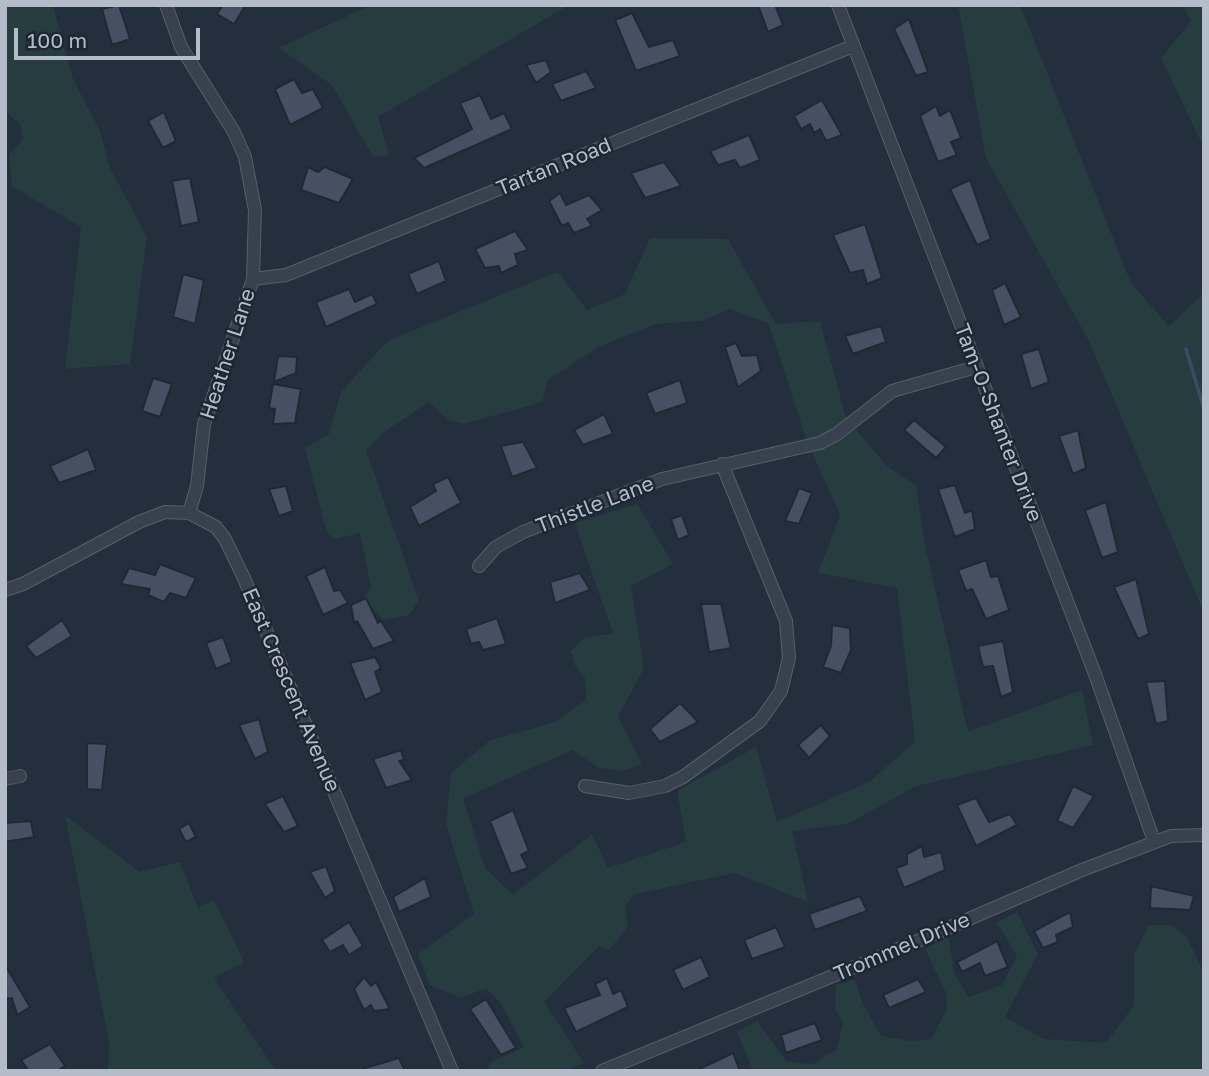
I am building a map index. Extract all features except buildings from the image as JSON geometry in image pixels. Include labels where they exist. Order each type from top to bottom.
[{"type":"street","name":"Heather Lane","points":[[166,5],[181,47],[221,108],[245,157],[256,210],[253,279],[204,424],[197,486],[189,513]]},
{"type":"street","name":"Tam-O-Shanter Drive","points":[[838,5],[1095,674],[1154,841]]},
{"type":"street","name":"Tartan Road","points":[[253,279],[286,275],[853,46]]},
{"type":"street","name":"Thistle Lane","points":[[479,566],[496,547],[523,532],[662,479],[811,446],[837,435],[892,391],[976,367]]},
{"type":"street","points":[[585,786],[629,793],[665,786],[683,777],[760,722],[781,691],[789,658],[786,621],[722,464]]},
{"type":"street","points":[[5,590],[23,584],[151,517],[165,512],[189,513]]},
{"type":"street","name":"East Crescent Avenue","points":[[189,513],[210,522],[221,533],[239,566],[452,1071]]},
{"type":"street","points":[[5,779],[20,776]]},
{"type":"street","name":"Trommel Drive","points":[[603,1071],[1154,841],[1185,833],[1204,835]]},
{"type":"green space","points":[[5,5],[53,5],[73,79],[100,131],[110,168],[147,237],[130,364],[65,369],[81,227],[12,186],[9,155],[23,140],[20,124],[5,111]]},
{"type":"green space","points":[[371,5],[569,5],[378,117],[389,155],[373,157],[332,85],[279,48]]},
{"type":"green space","points":[[958,5],[1020,5],[1131,283],[1169,326],[1204,293],[1204,613],[1089,341],[986,158]]},
{"type":"green space","points":[[1182,5],[1204,5],[1204,148],[1161,58],[1191,21]]},
{"type":"green space","points":[[650,238],[728,239],[776,324],[820,321],[846,418],[887,466],[916,486],[925,545],[968,732],[1082,690],[1093,745],[916,786],[847,824],[792,831],[808,902],[735,873],[635,894],[625,907],[628,927],[609,950],[599,946],[544,1002],[584,1063],[563,1071],[486,1071],[491,1062],[524,1047],[500,1002],[486,988],[461,998],[430,985],[418,954],[474,914],[446,824],[451,773],[489,741],[555,722],[586,700],[585,678],[575,666],[571,651],[585,637],[613,634],[575,523],[637,504],[673,564],[631,586],[644,668],[618,717],[642,764],[622,771],[598,768],[573,750],[463,798],[485,868],[513,895],[592,834],[608,868],[686,842],[677,791],[756,747],[777,822],[869,782],[915,742],[897,588],[818,573],[840,515],[807,441],[768,323],[730,309],[702,321],[655,324],[600,346],[548,380],[542,402],[464,424],[448,420],[429,402],[384,432],[366,450],[419,601],[409,615],[383,620],[364,598],[371,587],[360,533],[336,539],[327,533],[305,448],[329,434],[341,392],[382,347],[392,339],[558,272],[587,310],[625,294]]},
{"type":"green space","points":[[65,815],[139,872],[180,862],[198,908],[214,900],[244,962],[214,978],[276,1071],[108,1071],[109,1043]]},
{"type":"green space","points":[[1017,912],[1038,954],[1005,1017],[1043,1039],[1106,1043],[1134,1005],[1134,954],[1149,925],[1171,925],[1187,937],[1204,974],[1204,1071],[753,1071],[737,1032],[757,1021],[787,1062],[813,1064],[837,1049],[843,1023],[835,1009],[836,985],[855,979],[861,1000],[881,1036],[911,1041],[931,1039],[947,1009],[946,993],[925,949],[948,936],[955,975],[969,997],[1002,985],[1017,956],[997,923]]},
{"type":"waterway","points":[[1186,349],[1204,409]]}]
